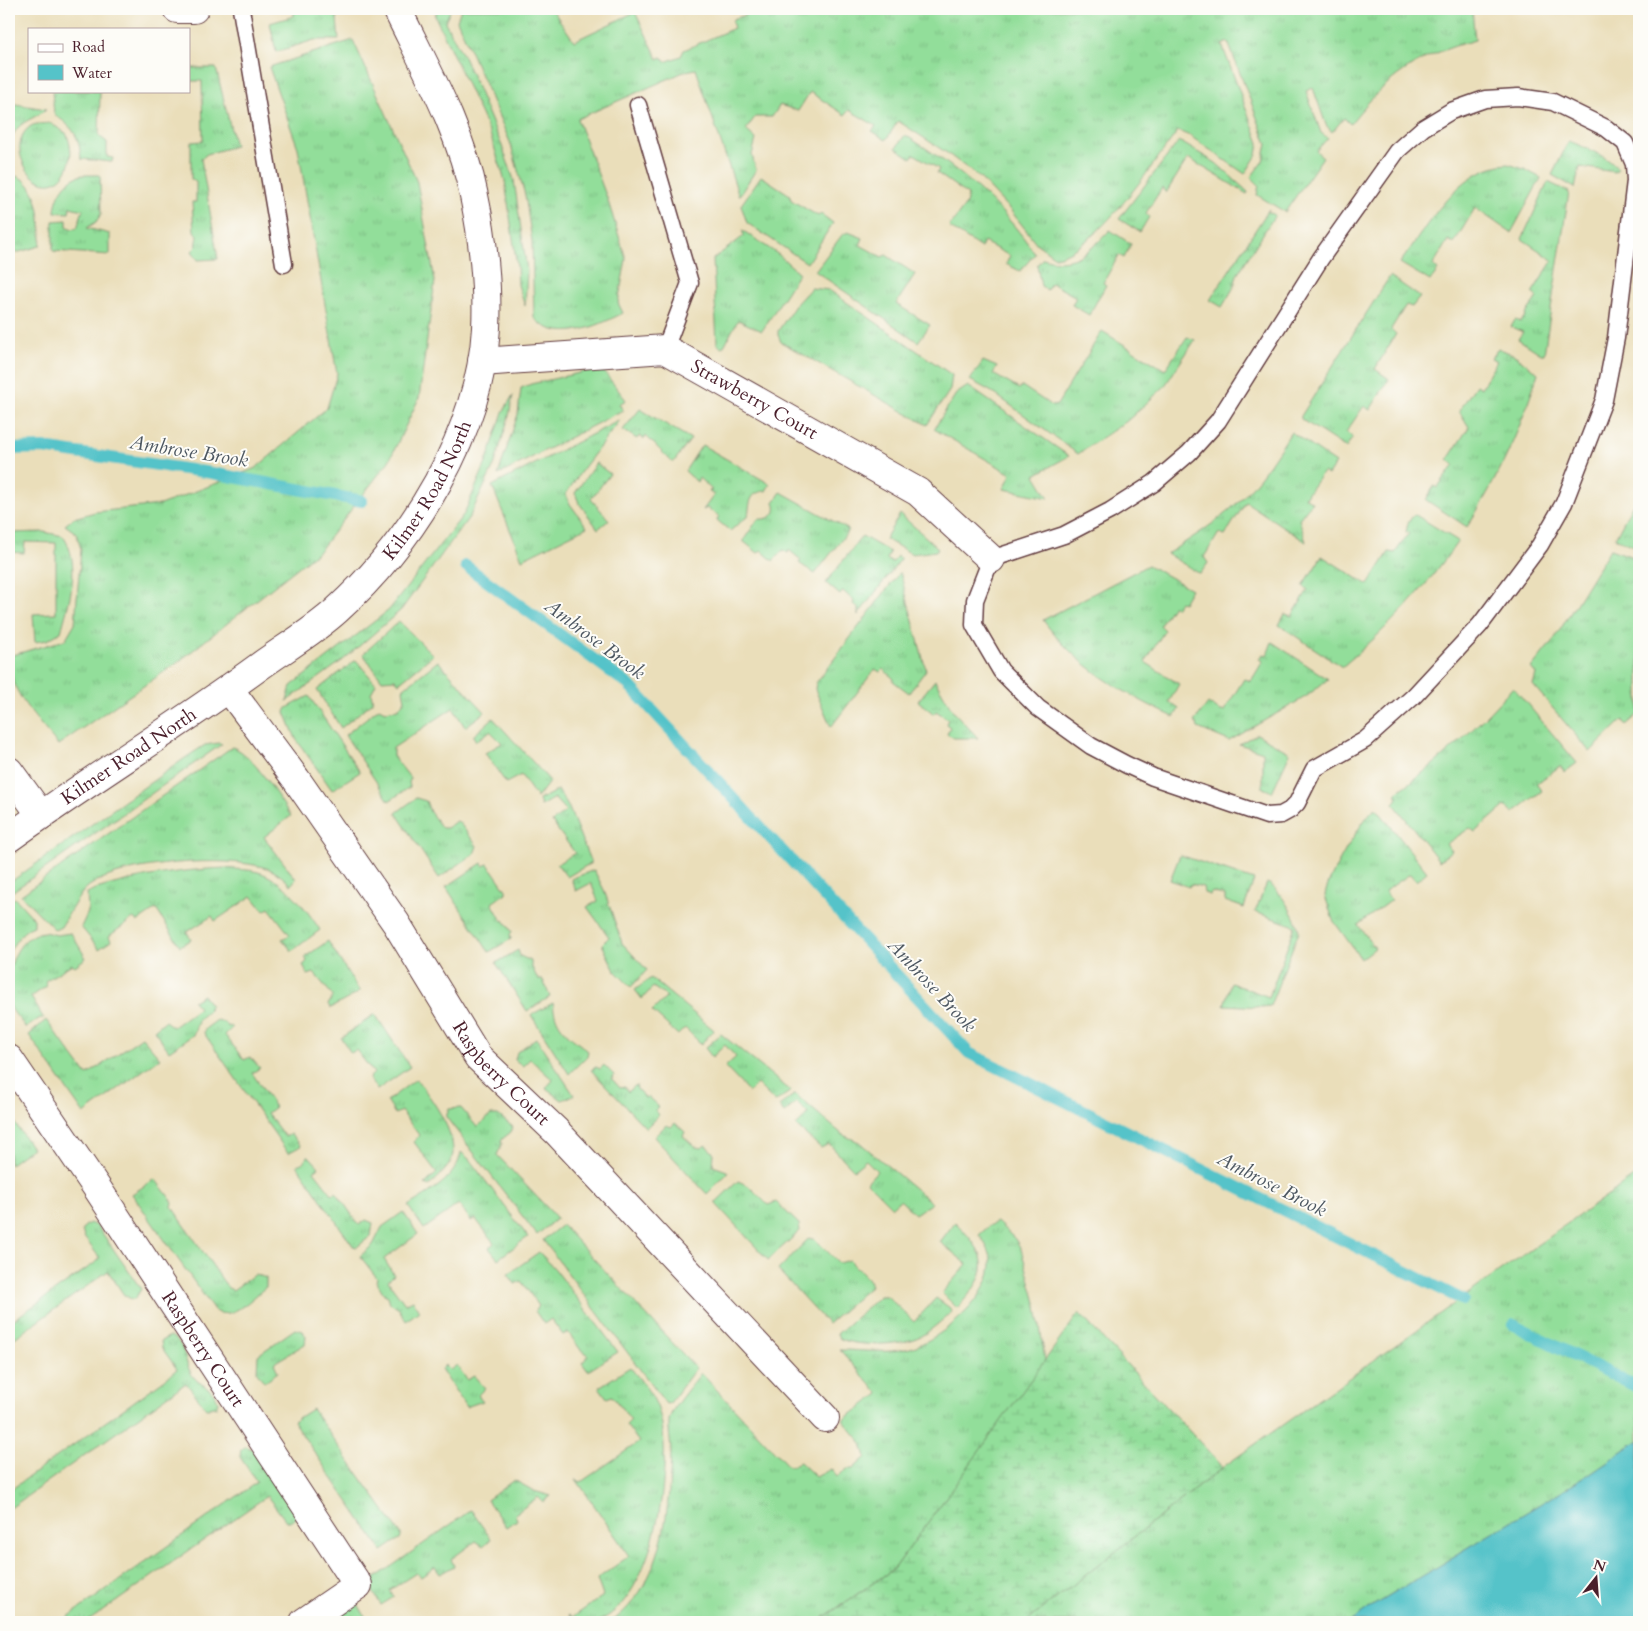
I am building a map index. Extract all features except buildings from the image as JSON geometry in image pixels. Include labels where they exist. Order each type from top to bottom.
[{"type":"street","points":[[177,9],[194,9]]},
{"type":"street","name":"Kilmer Road North","points":[[9,838],[229,689],[336,611],[383,563],[430,496],[452,453],[472,404],[482,362],[486,328],[484,271],[474,194],[450,117],[397,9]]},
{"type":"street","points":[[482,362],[665,349]]},
{"type":"street","name":"Strawberry Court","points":[[665,349],[918,492],[991,559]]},
{"type":"street","name":"Raspberry Court","points":[[229,689],[296,779],[396,923],[478,1057],[556,1131],[826,1418]]},
{"type":"street","name":"Kilmer Road North","points":[[9,771],[41,815]]},
{"type":"street","name":"Raspberry Court","points":[[9,1059],[97,1188],[358,1585],[304,1622]]},
{"type":"lane","points":[[241,9],[284,264]]},
{"type":"lane","points":[[1518,97],[1553,102],[1606,128],[1625,143],[1634,164],[1636,181],[1616,338],[1604,400],[1564,503],[1540,545],[1461,648],[1414,696],[1365,740],[1314,769],[1297,803],[1290,810],[1281,815],[1267,816],[1153,777],[1091,746],[1038,708],[1002,672],[974,625],[975,600],[991,559],[1064,535],[1110,511],[1154,483],[1189,453],[1218,421],[1321,258],[1398,150],[1423,128],[1451,111],[1485,99],[1518,97]]},
{"type":"lane","points":[[638,105],[690,282],[665,349]]},
{"type":"green space","points":[[294,9],[336,9],[339,40],[314,40],[276,52],[270,23],[294,16]]},
{"type":"green space","points":[[437,9],[451,9],[445,22],[465,59],[502,146],[514,180],[527,271],[525,306],[518,285],[505,181],[490,134],[435,16]]},
{"type":"green space","points":[[461,9],[552,9],[574,41],[635,12],[658,59],[662,57],[665,62],[681,56],[684,50],[734,28],[733,19],[745,15],[753,9],[1472,9],[1475,40],[1436,53],[1405,70],[1377,93],[1350,124],[1344,118],[1332,132],[1326,125],[1313,88],[1306,91],[1321,133],[1328,138],[1316,151],[1323,157],[1285,212],[1257,195],[1259,185],[1251,177],[1263,161],[1267,144],[1228,42],[1222,45],[1259,143],[1257,155],[1245,174],[1190,136],[1178,131],[1139,184],[1106,223],[1071,251],[1055,257],[1037,244],[1011,211],[980,178],[947,153],[898,121],[886,140],[872,131],[876,126],[849,110],[845,115],[810,92],[798,111],[780,105],[772,117],[755,117],[746,130],[756,139],[752,155],[756,170],[739,196],[696,69],[686,71],[577,119],[607,198],[626,259],[618,303],[623,313],[589,328],[566,332],[544,326],[534,318],[532,241],[525,195],[510,142],[457,20]]},
{"type":"green space","points":[[353,40],[417,182],[435,281],[419,398],[389,461],[320,550],[177,663],[58,745],[25,704],[10,670],[9,656],[65,640],[75,623],[81,549],[76,533],[65,525],[74,518],[95,512],[160,505],[256,468],[327,408],[337,374],[298,148],[269,67]]},
{"type":"green space","points":[[190,68],[216,68],[235,146],[207,154],[201,159],[218,259],[198,260],[192,251],[196,247],[198,236],[194,231],[192,202],[196,202],[196,181],[191,179],[191,142],[203,141],[202,81],[190,81]]},
{"type":"green space","points":[[52,92],[100,92],[99,136],[107,142],[107,157],[113,158],[112,162],[81,159],[79,143],[74,132],[54,114]]},
{"type":"green space","points":[[9,103],[46,109],[23,123],[15,131],[9,147]]},
{"type":"green space","points":[[50,123],[66,133],[70,143],[70,158],[65,173],[55,182],[45,183],[36,179],[27,170],[22,159],[20,147],[23,135],[31,126]]},
{"type":"green space","points":[[905,135],[960,173],[977,187],[1008,219],[1035,254],[1020,271],[1006,264],[1010,256],[984,242],[981,248],[949,227],[966,204],[968,195],[937,173],[939,169],[914,154],[911,158],[896,148]]},
{"type":"green space","points":[[1179,141],[1216,163],[1248,192],[1247,194],[1188,158],[1166,193],[1162,188],[1146,213],[1149,217],[1140,232],[1119,219]]},
{"type":"green space","points":[[1569,141],[1603,157],[1618,169],[1615,172],[1580,167],[1575,188],[1552,175]]},
{"type":"green space","points":[[1508,164],[1524,169],[1541,178],[1511,233],[1475,208],[1454,243],[1448,240],[1433,265],[1438,270],[1430,281],[1400,263],[1445,201],[1459,187],[1474,176],[1490,168]]},
{"type":"green space","points":[[9,175],[19,177],[27,182],[32,190],[39,210],[41,240],[40,246],[9,255]]},
{"type":"green space","points":[[83,175],[100,175],[101,214],[96,222],[87,228],[110,234],[110,255],[53,251],[53,221],[67,220],[67,226],[72,229],[77,228],[83,210],[70,207],[69,213],[55,212],[57,199],[67,184]]},
{"type":"green space","points":[[761,176],[790,195],[791,200],[818,216],[821,214],[833,223],[807,263],[747,223],[741,205]]},
{"type":"green space","points":[[1548,182],[1569,192],[1544,354],[1541,354],[1518,339],[1523,332],[1511,327],[1515,320],[1521,322],[1537,297],[1532,293],[1553,260],[1522,239]]},
{"type":"green space","points":[[1269,209],[1268,212],[1275,215],[1237,275],[1234,287],[1222,307],[1210,300]]},
{"type":"green space","points":[[742,230],[779,255],[799,273],[762,331],[738,320],[724,346],[721,347],[717,344],[713,259],[744,236]]},
{"type":"green space","points":[[1110,230],[1131,244],[1124,258],[1119,255],[1103,283],[1106,285],[1089,315],[1072,305],[1076,297],[1051,283],[1047,290],[1041,286],[1037,265],[1043,258],[1063,261],[1080,256],[1095,245]]},
{"type":"green space","points":[[848,232],[863,238],[860,245],[882,257],[886,255],[915,274],[896,304],[930,325],[918,342],[815,271],[842,235]]},
{"type":"green space","points":[[1390,276],[1420,297],[1412,307],[1406,305],[1391,329],[1396,334],[1375,369],[1389,379],[1370,410],[1364,406],[1346,432],[1353,437],[1346,448],[1301,419],[1301,416]]},
{"type":"green space","points":[[811,288],[829,290],[952,375],[950,390],[927,425],[781,342],[778,331],[796,304]]},
{"type":"green space","points":[[1102,331],[1165,370],[1187,337],[1195,340],[1164,387],[1127,421],[1078,454],[992,392],[970,380],[983,361],[997,367],[993,374],[1019,389],[1022,386],[1052,406],[1057,405]]},
{"type":"green space","points":[[1498,348],[1516,356],[1538,373],[1508,452],[1467,527],[1426,500],[1434,486],[1437,488],[1454,465],[1448,459],[1469,427],[1459,411],[1476,385],[1481,388],[1497,361],[1491,358]]},
{"type":"green space","points":[[601,368],[626,400],[619,404],[623,410],[498,475],[518,414],[521,388]]},
{"type":"green space","points":[[968,386],[1069,456],[1035,475],[1049,498],[1004,489],[1011,474],[934,429],[956,394]]},
{"type":"green space","points":[[513,395],[509,416],[494,466],[470,516],[401,610],[342,661],[287,701],[291,686],[389,610],[464,514],[486,463],[503,412]]},
{"type":"green space","points":[[640,409],[691,439],[673,463],[646,436],[644,439],[639,436],[637,439],[623,430]]},
{"type":"green space","points":[[620,420],[566,494],[570,504],[587,527],[522,559],[492,486]]},
{"type":"green space","points":[[1291,432],[1336,463],[1328,475],[1323,472],[1305,497],[1312,502],[1299,519],[1306,542],[1246,502],[1225,535],[1219,533],[1204,557],[1208,563],[1200,574],[1167,554],[1230,510],[1260,478]]},
{"type":"green space","points":[[702,445],[770,484],[766,491],[753,496],[748,516],[730,531],[717,520],[719,516],[707,508],[703,510],[714,495],[709,491],[712,490],[699,478],[697,482],[685,471]]},
{"type":"green space","points":[[596,463],[610,474],[591,499],[609,520],[598,529],[579,503],[575,493]]},
{"type":"green space","points":[[781,492],[849,530],[815,574],[799,563],[801,560],[789,550],[788,553],[783,550],[773,561],[761,550],[758,553],[743,541],[758,519],[766,519],[772,516],[775,510],[774,502]]},
{"type":"green space","points":[[1639,492],[1639,548],[1615,538]]},
{"type":"green space","points":[[900,514],[938,548],[936,551],[912,554],[885,539]]},
{"type":"green space","points":[[1414,514],[1458,541],[1419,592],[1374,638],[1342,667],[1279,625],[1285,614],[1292,616],[1308,590],[1303,586],[1322,556],[1368,585],[1389,552],[1395,553],[1409,533],[1406,532],[1408,523]]},
{"type":"green space","points":[[44,532],[63,536],[69,547],[73,571],[70,596],[61,632],[47,640],[35,642],[33,614],[56,613],[56,543],[25,542],[24,553],[9,552],[9,533]]},
{"type":"green space","points":[[862,536],[890,552],[887,559],[892,563],[897,556],[901,559],[858,615],[858,608],[853,604],[854,601],[843,591],[840,595],[826,583]]},
{"type":"green space","points":[[1610,549],[1639,559],[1639,714],[1626,725],[1623,720],[1590,752],[1533,685],[1536,674],[1531,668],[1555,638]]},
{"type":"green space","points":[[1148,565],[1191,589],[1183,603],[1180,602],[1176,608],[1173,605],[1160,625],[1165,630],[1145,662],[1179,684],[1169,702],[1179,709],[1174,717],[1137,699],[1102,677],[1070,651],[1043,620]]},
{"type":"green space","points":[[900,572],[926,670],[909,693],[893,681],[894,679],[883,669],[880,672],[875,669],[831,727],[815,689],[816,683]]},
{"type":"green space","points":[[399,621],[433,655],[399,683],[395,679],[382,680],[363,654]]},
{"type":"green space","points":[[1272,642],[1328,679],[1307,696],[1229,741],[1198,728],[1194,722],[1208,703],[1220,711],[1224,711],[1244,679],[1251,681],[1263,661],[1259,659],[1263,654],[1267,655]]},
{"type":"green space","points":[[356,660],[376,684],[371,693],[373,702],[341,728],[317,690]]},
{"type":"green space","points":[[438,661],[485,712],[465,727],[453,708],[393,748],[393,756],[411,779],[409,782],[410,787],[389,801],[345,735],[379,708],[385,711],[398,709],[405,700],[403,689]]},
{"type":"green space","points":[[935,680],[953,711],[978,738],[954,738],[947,734],[950,727],[946,724],[948,719],[936,711],[934,714],[918,701]]},
{"type":"green space","points":[[1513,687],[1577,763],[1565,772],[1560,766],[1536,784],[1542,791],[1513,813],[1505,806],[1475,832],[1470,828],[1446,844],[1452,851],[1439,861],[1394,804],[1398,798],[1396,793],[1458,743]]},
{"type":"green space","points":[[309,696],[360,772],[332,790],[296,739],[285,712],[287,708]]},
{"type":"green space","points":[[493,718],[550,781],[537,798],[521,775],[506,783],[485,753],[502,743],[490,731],[476,741],[473,736]]},
{"type":"green space","points":[[1257,734],[1290,753],[1272,792],[1263,788],[1263,752],[1239,744]]},
{"type":"green space","points":[[222,744],[9,894],[9,883],[188,756],[205,745]]},
{"type":"green space","points":[[232,747],[240,751],[256,767],[291,816],[264,837],[296,879],[291,885],[273,871],[249,864],[202,862],[149,866],[125,871],[89,886],[78,899],[61,927],[55,930],[21,895]]},
{"type":"green space","points":[[558,790],[569,808],[591,863],[567,877],[557,864],[575,853],[552,822],[566,811],[554,798],[541,806],[539,800]]},
{"type":"green space","points":[[416,798],[426,801],[430,812],[442,828],[447,828],[456,821],[459,822],[477,846],[474,854],[439,878],[396,813]]},
{"type":"green space","points":[[1374,809],[1377,809],[1427,872],[1416,881],[1410,874],[1385,891],[1391,900],[1358,925],[1375,948],[1361,959],[1333,920],[1325,896],[1331,877],[1345,851],[1361,825]]},
{"type":"green space","points":[[1180,855],[1254,880],[1244,908],[1225,901],[1225,896],[1212,892],[1210,895],[1204,893],[1203,887],[1191,884],[1189,887],[1170,880]]},
{"type":"green space","points":[[482,863],[483,866],[488,864],[506,890],[506,893],[492,903],[502,921],[504,920],[512,932],[510,934],[511,939],[489,952],[446,887]]},
{"type":"green space","points":[[226,868],[258,872],[276,881],[294,896],[320,930],[292,951],[282,939],[290,935],[269,908],[264,911],[252,896],[215,921],[212,916],[187,932],[191,940],[180,946],[156,909],[137,922],[134,918],[109,936],[111,941],[99,949],[81,927],[88,912],[87,893],[93,890],[159,874]]},
{"type":"green space","points":[[594,870],[604,890],[622,943],[647,970],[631,987],[615,971],[602,944],[609,937],[587,907],[598,901],[591,883],[576,891],[571,879]]},
{"type":"green space","points":[[1267,883],[1276,890],[1286,904],[1295,919],[1299,931],[1270,1006],[1224,1005],[1231,983],[1269,997],[1295,926],[1255,912]]},
{"type":"green space","points":[[15,898],[34,919],[34,926],[23,933],[9,952],[9,902]]},
{"type":"green space","points":[[44,932],[57,935],[71,933],[86,958],[75,966],[72,964],[45,981],[47,986],[31,997],[44,1019],[40,1018],[26,1028],[10,1005],[8,981],[10,970],[18,949],[25,941],[34,935]]},
{"type":"green space","points":[[328,941],[360,992],[331,1008],[328,1005],[333,996],[314,973],[308,975],[303,966],[307,961],[305,957]]},
{"type":"green space","points":[[518,950],[520,956],[531,961],[538,980],[543,980],[550,997],[527,1011],[496,963]]},
{"type":"green space","points":[[651,978],[714,1030],[701,1044],[685,1028],[678,1035],[652,1011],[667,997],[653,987],[642,999],[635,990]]},
{"type":"green space","points":[[203,995],[211,1006],[208,1008],[210,1009],[199,1019],[193,1035],[169,1051],[154,1030],[165,1021],[173,1027],[199,1008],[193,1001]]},
{"type":"green space","points":[[553,1003],[554,1012],[560,1026],[588,1051],[587,1056],[569,1074],[531,1015]]},
{"type":"green space","points":[[375,1014],[410,1067],[377,1090],[369,1078],[374,1073],[356,1050],[351,1053],[341,1038]]},
{"type":"green space","points":[[46,1020],[87,1075],[142,1037],[160,1058],[84,1114],[29,1035]]},
{"type":"green space","points":[[217,1020],[224,1022],[228,1027],[232,1028],[225,1035],[244,1060],[250,1057],[260,1068],[252,1073],[275,1107],[267,1113],[285,1137],[291,1134],[301,1146],[288,1153],[204,1033],[205,1029]]},
{"type":"green space","points":[[721,1034],[791,1091],[775,1102],[757,1084],[749,1092],[725,1067],[736,1057],[725,1045],[712,1057],[705,1048]]},
{"type":"green space","points":[[536,1038],[574,1095],[562,1100],[546,1088],[553,1080],[530,1059],[523,1066],[515,1060],[517,1052]]},
{"type":"green space","points":[[604,1065],[614,1075],[612,1079],[620,1088],[625,1087],[628,1092],[636,1085],[637,1089],[646,1099],[648,1097],[659,1107],[655,1110],[659,1115],[646,1128],[591,1070],[596,1067],[600,1069]]},
{"type":"green space","points":[[416,1079],[437,1108],[449,1132],[452,1143],[453,1154],[450,1163],[429,1186],[425,1184],[437,1173],[414,1142],[419,1135],[401,1111],[395,1114],[387,1101]]},
{"type":"green space","points":[[795,1094],[843,1135],[859,1142],[932,1203],[915,1214],[900,1200],[892,1207],[867,1182],[877,1171],[866,1160],[854,1170],[829,1144],[821,1148],[796,1126],[808,1114],[797,1102],[784,1113],[779,1106]]},
{"type":"green space","points":[[461,1108],[477,1127],[491,1115],[498,1115],[513,1127],[511,1132],[501,1140],[502,1144],[497,1155],[557,1218],[537,1235],[446,1117],[449,1109]]},
{"type":"green space","points":[[9,1115],[32,1148],[9,1165]]},
{"type":"green space","points":[[675,1123],[685,1132],[683,1136],[695,1147],[702,1148],[705,1145],[714,1153],[713,1166],[728,1173],[707,1194],[654,1137],[666,1125],[671,1127]]},
{"type":"green space","points":[[461,1152],[469,1159],[528,1237],[498,1259],[489,1248],[494,1243],[475,1218],[471,1221],[459,1204],[424,1229],[408,1206],[433,1190],[448,1177],[454,1170]]},
{"type":"green space","points":[[308,1155],[319,1167],[314,1171],[332,1194],[336,1192],[359,1225],[366,1220],[373,1223],[371,1236],[357,1247],[353,1246],[297,1165],[304,1162]]},
{"type":"green space","points":[[1639,1173],[1639,1440],[1586,1476],[1374,1605],[1351,1622],[1026,1622],[1223,1467]]},
{"type":"green space","points":[[155,1179],[173,1202],[172,1207],[228,1288],[233,1290],[255,1274],[266,1278],[266,1287],[242,1307],[234,1311],[221,1313],[214,1310],[132,1194]]},
{"type":"green space","points":[[738,1181],[749,1186],[768,1205],[776,1202],[799,1224],[800,1231],[768,1260],[716,1204]]},
{"type":"green space","points":[[403,1212],[418,1234],[384,1259],[394,1275],[388,1281],[405,1304],[413,1300],[419,1311],[406,1321],[399,1309],[390,1303],[388,1296],[384,1294],[376,1281],[377,1278],[360,1256],[373,1245],[382,1227]]},
{"type":"green space","points":[[955,1222],[975,1245],[982,1264],[981,1274],[976,1284],[957,1308],[942,1293],[967,1264],[940,1242]]},
{"type":"green space","points":[[997,1222],[1015,1239],[1021,1249],[1037,1306],[1045,1361],[895,1568],[817,1622],[611,1622],[629,1606],[642,1588],[653,1567],[660,1545],[668,1499],[671,1452],[670,1416],[677,1403],[701,1373],[789,1467],[800,1462],[816,1477],[831,1469],[837,1477],[847,1469],[853,1469],[866,1457],[862,1443],[843,1420],[879,1394],[840,1350],[901,1350],[923,1343],[937,1336],[950,1326],[964,1314],[984,1287],[990,1273],[991,1259],[985,1243],[979,1235]]},
{"type":"green space","points":[[90,1223],[98,1227],[141,1289],[135,1299],[124,1295],[108,1271],[9,1342],[9,1323],[99,1260],[99,1257],[84,1237],[82,1230]]},
{"type":"green space","points":[[562,1225],[696,1368],[670,1403],[666,1404],[543,1240]]},
{"type":"green space","points":[[809,1238],[816,1240],[839,1263],[849,1260],[869,1280],[871,1286],[828,1324],[778,1270]]},
{"type":"green space","points":[[539,1252],[555,1269],[618,1352],[588,1371],[582,1363],[589,1355],[580,1349],[568,1332],[563,1335],[551,1319],[544,1324],[535,1311],[539,1306],[521,1281],[515,1284],[508,1274]]},
{"type":"green space","points":[[880,1296],[887,1296],[914,1322],[936,1298],[950,1308],[952,1312],[925,1334],[903,1342],[868,1344],[839,1338],[837,1334]]},
{"type":"green space","points":[[1079,1313],[1223,1467],[1026,1622],[817,1622],[895,1568]]},
{"type":"green space","points":[[295,1329],[303,1331],[306,1337],[305,1344],[274,1363],[278,1372],[264,1382],[257,1372],[258,1355]]},
{"type":"green space","points":[[170,1336],[182,1348],[189,1370],[195,1379],[216,1397],[218,1402],[216,1407],[206,1408],[186,1383],[9,1509],[9,1491],[177,1369],[162,1348],[161,1341]]},
{"type":"green space","points":[[445,1365],[450,1370],[457,1365],[467,1380],[474,1376],[485,1388],[478,1395],[483,1401],[466,1407],[441,1369]]},
{"type":"green space","points":[[630,1367],[654,1400],[659,1412],[663,1435],[662,1496],[656,1529],[646,1560],[633,1588],[616,1609],[596,1622],[573,1622],[569,1615],[573,1617],[603,1596],[597,1579],[629,1556],[576,1479],[581,1482],[639,1442],[626,1425],[631,1420],[612,1396],[607,1398],[599,1387]]},
{"type":"green space","points":[[312,1409],[401,1534],[401,1538],[382,1551],[293,1421]]},
{"type":"green space","points":[[246,1446],[253,1450],[297,1514],[293,1521],[286,1521],[267,1496],[87,1622],[61,1622],[257,1482],[240,1457],[241,1449]]},
{"type":"green space","points":[[514,1480],[534,1491],[551,1496],[543,1502],[538,1497],[515,1514],[517,1520],[506,1527],[487,1500]]},
{"type":"green space","points":[[471,1510],[491,1539],[483,1546],[476,1541],[451,1559],[454,1566],[440,1574],[435,1567],[421,1577],[416,1573],[390,1590],[394,1597],[381,1605],[368,1583]]},
{"type":"green space","points":[[352,1594],[365,1616],[358,1622],[353,1616],[344,1622],[313,1622]]},
{"type":"water","points":[[1639,1440],[1639,1622],[1351,1622],[1374,1605],[1586,1476]]},
{"type":"waterway","name":"Ambrose Brook","points":[[9,449],[43,448],[212,473],[362,501]]},
{"type":"waterway","name":"Ambrose Brook","points":[[466,566],[629,685],[969,1053],[1463,1300]]},
{"type":"waterway","name":"Ambrose Brook","points":[[1514,1325],[1639,1388]]}]
